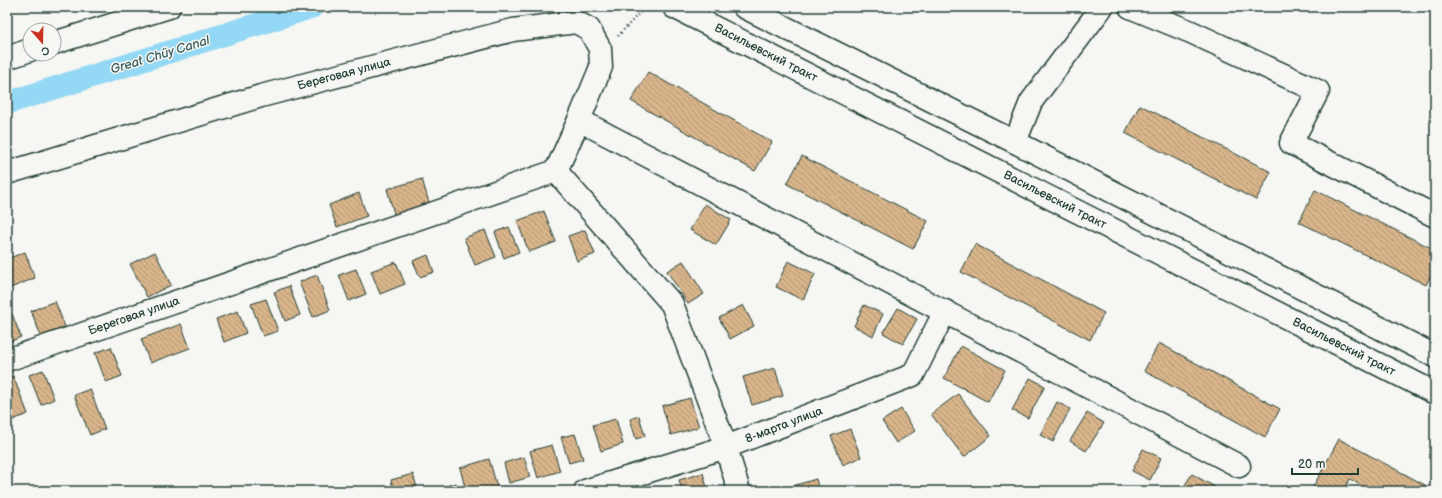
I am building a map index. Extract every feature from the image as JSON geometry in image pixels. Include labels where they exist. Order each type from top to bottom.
[{"type":"street","points":[[62,40],[169,7]]},
{"type":"street","name":"Васильевский тракт","points":[[674,7],[1435,393]]},
{"type":"street","points":[[744,7],[1015,142],[1435,356]]},
{"type":"street","points":[[1015,142],[1031,102],[1102,7]]},
{"type":"street","points":[[1130,7],[1191,32],[1318,91],[1291,143],[1435,216]]},
{"type":"street","name":"Береговая улица","points":[[7,172],[261,96],[505,32],[576,22],[589,29],[600,49],[602,67],[556,171],[7,360]]},
{"type":"street","points":[[7,58],[22,53]]},
{"type":"street","points":[[579,120],[1238,466]]},
{"type":"street","points":[[556,171],[672,304],[726,447],[739,491]]},
{"type":"street","name":"8-марта улица","points":[[585,491],[726,447],[913,375],[945,312]]},
{"type":"path","points":[[619,35],[645,7]]},
{"type":"building","points":[[648,72],[772,142],[755,171],[631,101]]},
{"type":"building","points":[[1140,105],[1271,172],[1256,200],[1125,133]]},
{"type":"building","points":[[802,156],[928,221],[913,249],[787,184]]},
{"type":"building","points":[[422,179],[430,206],[395,217],[387,189]]},
{"type":"building","points":[[1315,190],[1435,250],[1435,266],[1426,285],[1299,222]]},
{"type":"building","points":[[359,193],[367,216],[337,227],[329,205]]},
{"type":"building","points":[[705,204],[731,220],[716,245],[690,230]]},
{"type":"building","points":[[544,211],[556,242],[529,252],[517,221]]},
{"type":"building","points":[[509,227],[519,252],[504,258],[495,232]]},
{"type":"building","points":[[485,230],[496,257],[475,265],[464,238]]},
{"type":"building","points":[[585,230],[595,254],[577,261],[568,236]]},
{"type":"building","points":[[975,244],[1104,313],[1090,340],[961,272]]},
{"type":"building","points":[[25,252],[35,278],[8,289],[7,259]]},
{"type":"building","points":[[155,252],[171,285],[147,297],[130,264]]},
{"type":"building","points":[[428,255],[434,272],[420,277],[413,261]]},
{"type":"building","points":[[683,261],[704,294],[688,304],[667,271]]},
{"type":"building","points":[[788,261],[815,274],[803,300],[776,287]]},
{"type":"building","points":[[396,262],[405,284],[380,294],[371,271]]},
{"type":"building","points":[[356,269],[366,294],[349,301],[339,275]]},
{"type":"building","points":[[317,275],[330,310],[313,317],[299,282]]},
{"type":"building","points":[[289,286],[300,315],[285,321],[274,292]]},
{"type":"building","points":[[266,299],[278,331],[263,336],[251,304]]},
{"type":"building","points":[[55,301],[65,327],[41,336],[31,311]]},
{"type":"building","points":[[743,305],[754,326],[730,339],[719,318]]},
{"type":"building","points":[[864,305],[883,314],[873,336],[854,326]]},
{"type":"building","points":[[898,308],[917,319],[903,344],[883,333]]},
{"type":"building","points":[[238,311],[246,333],[224,342],[216,319]]},
{"type":"building","points":[[12,314],[21,337],[7,343],[7,315]]},
{"type":"building","points":[[181,324],[190,348],[150,363],[141,339]]},
{"type":"building","points":[[1159,343],[1280,409],[1265,437],[1144,371]]},
{"type":"building","points":[[961,346],[1005,370],[988,402],[944,378]]},
{"type":"building","points":[[111,347],[122,376],[106,382],[95,353]]},
{"type":"building","points":[[775,368],[783,396],[752,405],[743,377]]},
{"type":"building","points":[[43,370],[54,399],[41,405],[29,375]]},
{"type":"building","points":[[13,376],[28,414],[7,422],[7,379]]},
{"type":"building","points":[[1030,378],[1045,386],[1028,418],[1012,410]]},
{"type":"building","points":[[90,389],[105,429],[90,435],[74,395]]},
{"type":"building","points":[[958,394],[991,436],[964,457],[931,414]]},
{"type":"building","points":[[690,398],[699,427],[671,435],[662,406]]},
{"type":"building","points":[[1057,402],[1070,409],[1053,442],[1040,435]]},
{"type":"building","points":[[901,409],[915,431],[896,443],[882,421]]},
{"type":"building","points":[[1087,413],[1104,423],[1086,451],[1070,441]]},
{"type":"building","points":[[639,416],[645,436],[636,439],[630,419]]},
{"type":"building","points":[[616,419],[623,444],[601,451],[593,425]]},
{"type":"building","points":[[850,429],[861,457],[843,465],[831,436]]},
{"type":"building","points":[[575,434],[583,459],[569,463],[561,437]]},
{"type":"building","points":[[1339,439],[1425,485],[1421,491],[1371,491],[1350,479],[1343,491],[1316,491],[1312,489]]},
{"type":"building","points":[[552,445],[560,471],[538,478],[530,451]]},
{"type":"building","points":[[1143,449],[1161,458],[1150,480],[1132,471]]},
{"type":"building","points":[[524,457],[530,477],[509,483],[504,463]]},
{"type":"building","points":[[489,459],[498,490],[466,491],[460,468]]},
{"type":"building","points":[[703,473],[708,491],[682,491],[679,480]]},
{"type":"building","points":[[413,474],[418,491],[394,491],[391,480]]},
{"type":"building","points":[[1192,474],[1220,490],[1181,491]]},
{"type":"building","points":[[816,479],[819,491],[784,491],[783,489]]},
{"type":"building","points":[[456,483],[458,491],[429,491]]},
{"type":"waterway","name":"Great Chüy Canal","points":[[7,103],[312,7]]}]
